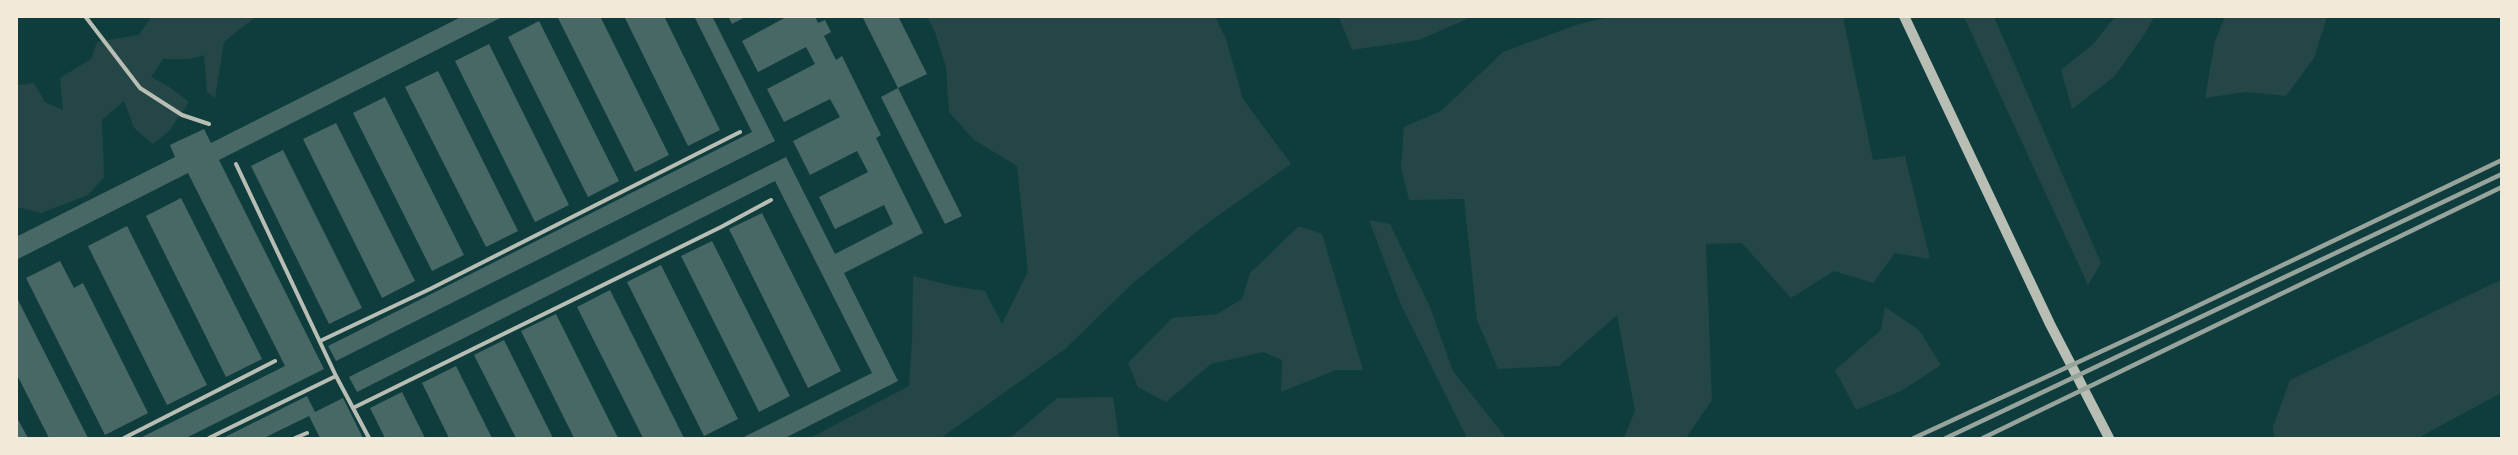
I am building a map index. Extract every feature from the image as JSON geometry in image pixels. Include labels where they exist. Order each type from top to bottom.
[{"type":"street","points":[[1904,16],[2050,324],[2109,438]]},
{"type":"lane","points":[[85,16],[140,88],[182,115],[209,124]]},
{"type":"lane","points":[[320,341],[390,309],[740,132]]},
{"type":"lane","points":[[236,164],[336,376],[369,438]]},
{"type":"lane","points":[[353,408],[721,227],[771,200]]},
{"type":"lane","points":[[124,438],[275,361]]},
{"type":"lane","points":[[209,438],[336,376]]},
{"type":"lane","points":[[295,438],[307,433]]},
{"type":"shaded area","points":[[1339,16],[1471,17],[1419,40],[1352,50]]},
{"type":"shaded area","points":[[2225,16],[2327,17],[2314,58],[2286,96],[2246,92],[2205,98],[2215,41]]},
{"type":"shaded area","points":[[151,17],[255,17],[224,42],[215,98],[207,92],[204,55],[189,59],[163,59],[151,77],[168,86],[189,102],[169,131],[153,144],[134,128],[124,101],[102,120],[104,177],[88,195],[41,213],[17,207],[17,85],[34,83],[45,102],[63,110],[60,78],[91,59],[97,42],[139,35]]},
{"type":"shaded area","points":[[927,17],[1215,17],[1226,39],[1243,99],[1291,164],[1209,222],[1134,282],[1065,349],[941,438],[810,438],[909,386],[913,276],[985,291],[1002,324],[1028,271],[1017,166],[974,140],[949,112],[946,67],[935,32]]},
{"type":"shaded area","points":[[1608,17],[1843,17],[1873,160],[1905,156],[1930,259],[1895,253],[1873,283],[1834,271],[1791,298],[1742,243],[1706,244],[1712,400],[1686,438],[1624,438],[1635,411],[1617,315],[1559,366],[1498,369],[1477,320],[1464,199],[1409,200],[1401,168],[1404,127],[1441,111],[1503,52],[1576,25]]},
{"type":"shaded area","points":[[1964,17],[1994,17],[2101,263],[2088,285]]},
{"type":"shaded area","points":[[2115,17],[2154,17],[2114,77],[2072,109],[2061,70],[2093,44]]},
{"type":"shaded area","points":[[1369,220],[1390,224],[1430,307],[1453,371],[1506,438],[1467,438],[1401,305]]},
{"type":"shaded area","points":[[1299,226],[1322,234],[1363,370],[1336,370],[1281,392],[1282,360],[1263,352],[1211,364],[1166,402],[1138,387],[1128,363],[1172,318],[1217,314],[1242,299],[1250,273]]},
{"type":"shaded area","points":[[2501,280],[2501,393],[2418,438],[2274,438],[2273,427],[2290,380]]},
{"type":"shaded area","points":[[1885,307],[1919,330],[1941,365],[1901,391],[1856,410],[1835,370],[1881,330]]},
{"type":"shaded area","points":[[1113,397],[1119,438],[1010,438],[1057,398]]},
{"type":"building","points":[[463,16],[504,16],[219,160],[324,369],[186,438],[140,438],[285,366],[188,173],[16,260],[16,237],[175,157],[170,145],[204,129],[211,143]]},
{"type":"building","points":[[557,16],[600,16],[669,155],[635,172]]},
{"type":"building","points":[[624,16],[664,16],[720,130],[688,146]]},
{"type":"building","points":[[694,16],[712,16],[775,141],[336,361],[328,346],[752,132]]},
{"type":"building","points":[[728,16],[747,16],[732,24]]},
{"type":"building","points":[[788,16],[815,16],[818,23],[825,20],[831,32],[824,36],[836,60],[842,56],[881,135],[876,138],[923,233],[844,273],[898,381],[785,438],[742,438],[872,373],[775,181],[357,392],[349,377],[786,157],[835,254],[893,224],[884,205],[835,229],[819,197],[868,172],[857,151],[810,175],[793,141],[840,117],[830,99],[784,122],[767,89],[815,64],[806,47],[758,72],[742,41]]},
{"type":"building","points":[[862,16],[898,16],[927,74],[898,88]]},
{"type":"building","points":[[539,21],[619,181],[588,197],[508,37]]},
{"type":"building","points":[[489,44],[569,205],[535,222],[455,61]]},
{"type":"building","points":[[438,71],[518,231],[486,247],[405,87]]},
{"type":"building","points":[[898,88],[962,216],[945,224],[881,97]]},
{"type":"building","points":[[385,97],[464,255],[432,271],[353,113]]},
{"type":"building","points":[[336,123],[415,281],[382,298],[303,139]]},
{"type":"building","points":[[283,150],[362,308],[329,324],[251,166]]},
{"type":"building","points":[[181,198],[262,359],[226,377],[146,216]]},
{"type":"building","points":[[762,213],[841,371],[808,388],[729,229]]},
{"type":"building","points":[[127,226],[207,385],[167,405],[88,246]]},
{"type":"building","points":[[712,241],[790,396],[759,412],[681,256]]},
{"type":"building","points":[[60,261],[74,288],[83,283],[148,413],[105,435],[26,278]]},
{"type":"building","points":[[661,265],[738,419],[704,436],[627,282]]},
{"type":"building","points":[[610,290],[684,438],[643,438],[577,307]]},
{"type":"building","points":[[16,296],[88,438],[49,438],[16,373]]},
{"type":"building","points":[[556,314],[618,438],[574,438],[521,331]]},
{"type":"building","points":[[504,340],[553,438],[516,438],[474,355]]},
{"type":"building","points":[[456,366],[492,438],[449,438],[422,383]]},
{"type":"building","points":[[402,392],[425,438],[385,438],[370,408]]},
{"type":"building","points":[[307,396],[315,412],[343,398],[363,438],[320,438],[309,416],[264,438],[223,438]]},
{"type":"building","points":[[16,416],[28,438],[16,438]]},
{"type":"railway","points":[[1914,438],[2141,333],[2502,160]]},
{"type":"railway","points":[[1946,438],[2502,174]]},
{"type":"railway","points":[[1983,438],[2502,187]]}]
